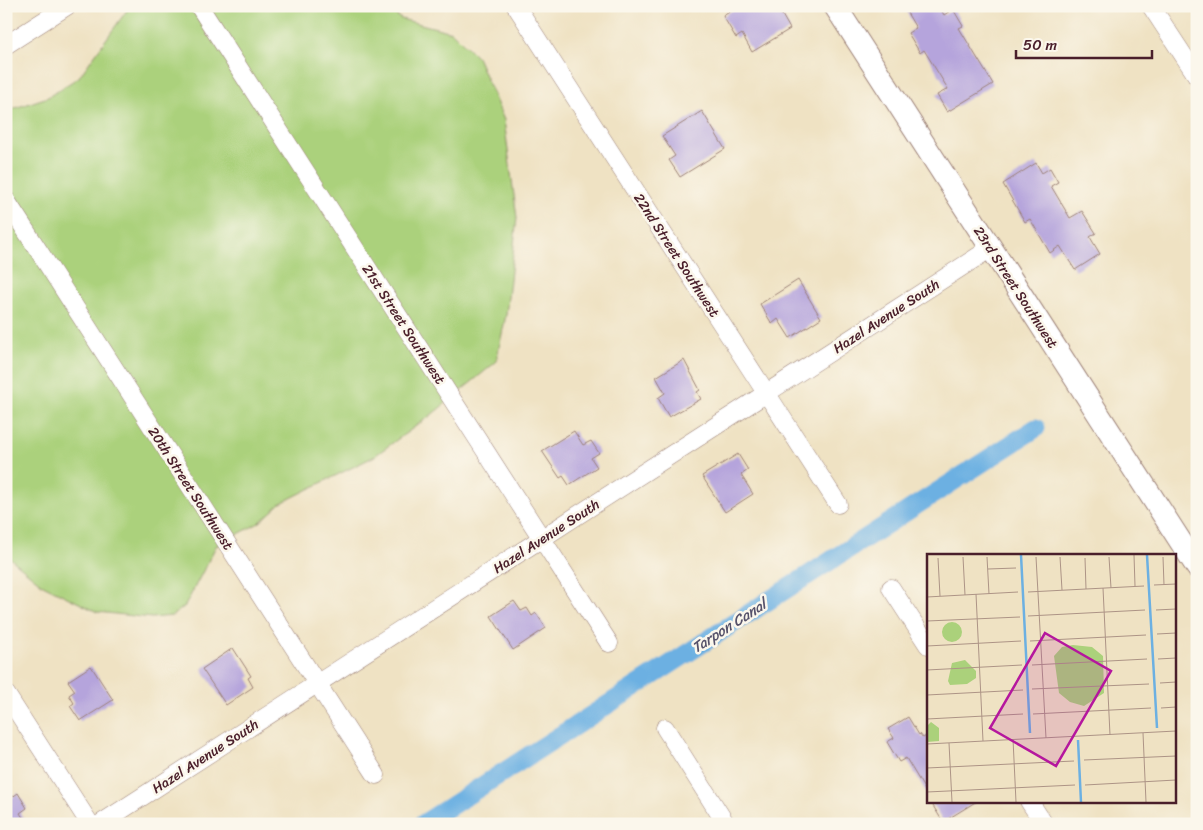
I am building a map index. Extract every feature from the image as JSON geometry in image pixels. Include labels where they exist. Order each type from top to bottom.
[{"type":"street","points":[[6,45],[67,6]]},
{"type":"street","name":"21st Street Southwest","points":[[199,6],[609,643]]},
{"type":"street","name":"22nd Street Southwest","points":[[516,6],[838,504]]},
{"type":"street","name":"23rd Street Southwest","points":[[835,6],[991,248],[1191,544],[1197,567]]},
{"type":"street","points":[[1151,6],[1197,76]]},
{"type":"street","name":"20th Street Southwest","points":[[6,200],[376,775]]},
{"type":"street","name":"Hazel Avenue South","points":[[100,824],[991,248]]},
{"type":"street","points":[[891,588],[927,644]]},
{"type":"street","points":[[6,694],[90,824]]},
{"type":"street","points":[[665,728],[726,824]]},
{"type":"street","points":[[1030,802],[1044,824]]},
{"type":"green space","points":[[130,6],[386,6],[401,19],[452,32],[477,57],[504,120],[517,218],[506,315],[496,362],[430,416],[373,457],[281,503],[259,523],[216,546],[185,606],[172,616],[152,618],[97,612],[43,585],[6,555],[6,111],[48,97],[79,77]]},
{"type":"building","points":[[739,6],[777,6],[790,29],[752,52],[742,34],[736,38],[723,16]]},
{"type":"building","points":[[903,6],[939,6],[944,15],[953,9],[963,26],[959,28],[993,84],[947,112],[937,95],[948,89],[924,50],[920,53],[908,33],[916,28]]},
{"type":"building","points":[[702,111],[725,149],[680,177],[669,160],[675,156],[662,136]]},
{"type":"building","points":[[1036,163],[1042,173],[1050,168],[1058,182],[1051,186],[1070,218],[1082,211],[1096,233],[1090,237],[1100,254],[1075,270],[1060,246],[1050,253],[1030,219],[1025,222],[1003,184]]},
{"type":"building","points":[[798,280],[821,318],[790,338],[778,319],[772,324],[760,304]]},
{"type":"building","points":[[684,360],[700,390],[697,392],[701,399],[669,417],[658,398],[665,393],[656,377]]},
{"type":"building","points":[[574,431],[583,445],[591,441],[599,453],[591,458],[597,467],[569,485],[563,476],[560,478],[542,451]]},
{"type":"building","points":[[738,454],[748,470],[741,475],[753,494],[725,512],[702,476]]},
{"type":"building","points":[[514,601],[521,611],[527,608],[532,616],[536,613],[546,628],[513,650],[491,616]]},
{"type":"building","points":[[233,648],[251,676],[248,678],[253,687],[226,705],[202,669]]},
{"type":"building","points":[[91,666],[113,700],[80,721],[70,706],[74,703],[69,695],[75,691],[68,681]]},
{"type":"building","points":[[908,717],[919,735],[923,738],[927,736],[927,793],[906,758],[899,762],[887,742],[894,738],[888,729]]},
{"type":"building","points":[[6,791],[11,798],[18,793],[27,808],[20,813],[27,824],[6,824]]},
{"type":"building","points":[[931,802],[975,802],[943,822]]},
{"type":"waterway","name":"Tarpon Canal","points":[[423,824],[1036,428]]}]
